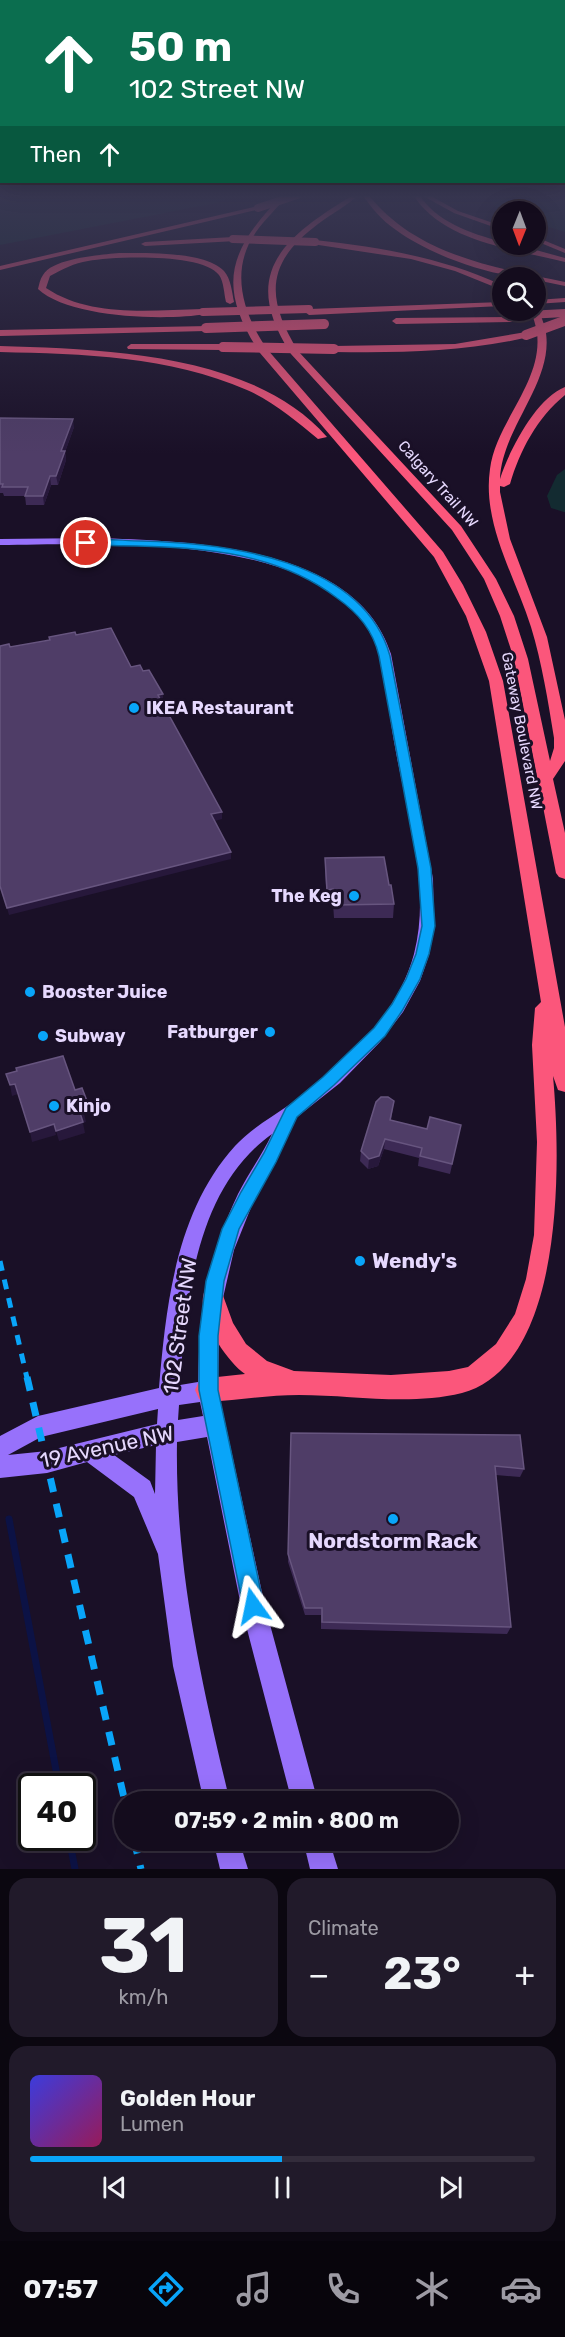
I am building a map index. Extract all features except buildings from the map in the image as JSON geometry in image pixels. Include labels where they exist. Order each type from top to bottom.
[{"type":"highway","points":[[43,280],[42,289],[56,299],[84,307],[132,312],[204,314]]},
{"type":"highway","points":[[225,280],[235,318],[247,340],[259,355],[286,379]]},
{"type":"highway","name":"Gateway Boulevard NW","points":[[239,280],[242,309],[249,330],[263,351],[421,532],[458,584],[485,643],[493,672],[565,1084]]},
{"type":"highway","name":"Calgary Trail NW","points":[[272,280],[273,308],[280,330],[294,352],[457,528],[490,579],[507,616],[521,659],[565,873]]},
{"type":"highway","points":[[546,280],[565,284]]},
{"type":"highway","points":[[546,302],[562,301]]},
{"type":"highway","points":[[95,319],[492,304]]},
{"type":"highway","points":[[386,322],[565,317]]},
{"type":"highway","points":[[0,347],[437,348],[483,343],[526,334],[565,317]]},
{"type":"highway","points":[[543,321],[553,343]]},
{"type":"highway","points":[[0,333],[334,324]]},
{"type":"highway","points":[[0,347],[148,358],[216,374],[261,391],[300,416],[399,518],[421,532]]},
{"type":"highway","points":[[545,780],[562,749],[550,678],[534,615],[508,549],[493,490],[495,474],[505,444],[547,374]]},
{"type":"highway","points":[[496,509],[506,478],[526,436],[548,406],[565,390]]},
{"type":"highway","points":[[208,1390],[297,1383],[420,1386],[474,1377],[503,1360],[528,1334],[540,1316],[550,1286],[557,1252],[556,1203],[542,1055],[547,976]]},
{"type":"highway","points":[[213,1298],[220,1326],[230,1344],[242,1357],[271,1376],[297,1383]]},
{"type":"street","name":"102 Street NW","points":[[0,542],[186,545],[255,555],[295,568],[321,581],[347,599],[361,611],[381,641],[425,868],[429,926],[423,954],[413,979],[397,1008],[380,1032],[328,1081],[291,1112],[250,1141],[231,1164],[194,1237],[184,1275],[172,1353],[166,1494],[171,1559]]},
{"type":"street","name":"102 Street NW","points":[[291,1112],[270,1157],[246,1197],[231,1229],[215,1281],[209,1336],[208,1390],[253,1606],[302,1791]]},
{"type":"street","name":"19 Avenue NW","points":[[0,1448],[38,1427],[169,1396],[208,1390]]},
{"type":"street","name":"19 Avenue NW","points":[[0,1467],[47,1462],[88,1450],[214,1425]]},
{"type":"street","points":[[88,1450],[142,1489],[171,1559],[181,1643],[215,1791]]},
{"type":"street","points":[[229,1851],[234,1869]]},
{"type":"street","points":[[319,1851],[324,1869]]},
{"type":"green space","points":[[565,469],[564,512],[551,508],[547,496],[557,475]]},
{"type":"waterway","points":[[9,1519],[57,1773]]},
{"type":"waterway","points":[[72,1851],[75,1869]]},
{"type":"railway","points":[[0,1261],[27,1378]]},
{"type":"railway","points":[[27,1377],[122,1791]]},
{"type":"railway","points":[[137,1851],[141,1869]]},
{"type":"place","name":"IKEA Restaurant","points":[[134,708]]},
{"type":"place","name":"The Keg","points":[[354,896]]},
{"type":"place","name":"Booster Juice","points":[[30,992]]},
{"type":"place","name":"Fatburger","points":[[270,1032]]},
{"type":"place","name":"Subway","points":[[43,1036]]},
{"type":"place","name":"Kinjo","points":[[54,1106]]},
{"type":"place","name":"Wendy's","points":[[360,1261]]},
{"type":"place","name":"Nordstorm Rack","points":[[393,1519]]},
{"type":"route","points":[[86,543],[186,545],[255,555],[295,568],[321,581],[361,611],[381,641],[425,868],[429,899],[429,926],[423,954],[413,979],[380,1032],[291,1112],[270,1157],[246,1197],[231,1229],[215,1281],[209,1336],[208,1390],[253,1606]]}]
